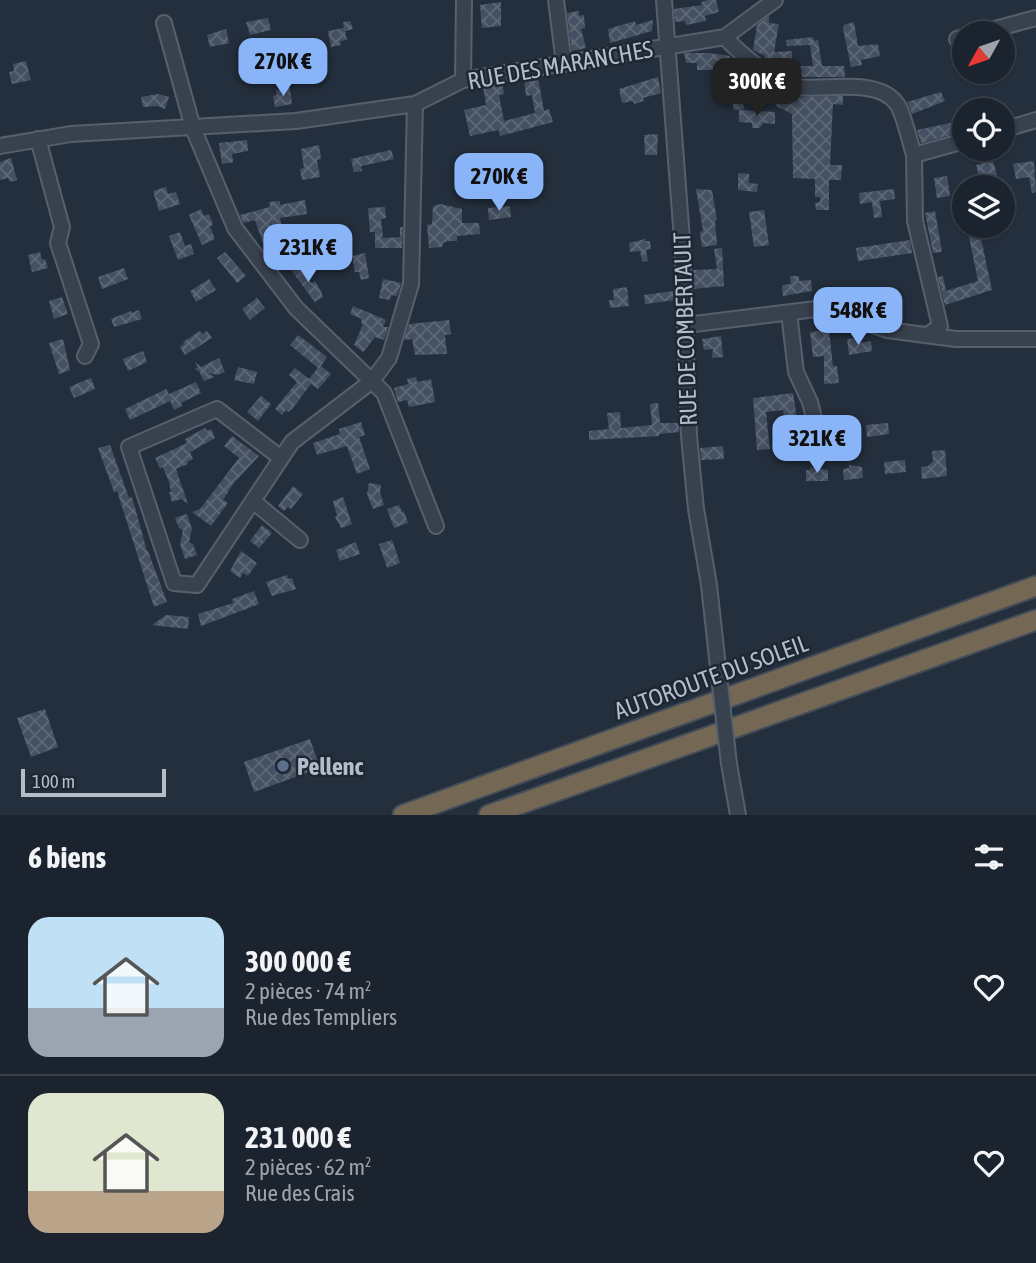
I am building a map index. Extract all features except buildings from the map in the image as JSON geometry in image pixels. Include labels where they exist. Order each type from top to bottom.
[{"type":"highway","name":"AUTOROUTE DU SOLEIL","points":[[403,815],[1036,586]]},
{"type":"highway","points":[[489,815],[1036,620]]},
{"type":"street","points":[[463,80],[464,0]]},
{"type":"street","points":[[556,0],[564,64]]},
{"type":"street","name":"RUE DE COMBERTAULT","points":[[664,0],[686,325],[689,436],[696,509],[709,585],[729,764],[738,815]]},
{"type":"street","points":[[775,0],[725,37],[736,50],[787,86],[868,88],[885,94],[897,104],[914,155],[915,221],[940,326],[928,335]]},
{"type":"street","points":[[1015,24],[1036,18]]},
{"type":"street","points":[[164,23],[193,128],[235,228],[296,308],[384,393],[436,526]]},
{"type":"street","name":"RUE DES MARANCHES","points":[[0,146],[71,134],[296,121],[415,104],[463,80],[725,37]]},
{"type":"street","points":[[281,458],[217,409],[129,447],[174,583],[197,585],[292,442],[372,381],[389,358],[411,284],[415,104]]},
{"type":"street","points":[[1015,126],[1036,120]]},
{"type":"street","points":[[38,139],[62,228],[58,243],[91,344],[85,356]]},
{"type":"street","points":[[914,155],[952,144]]},
{"type":"street","points":[[686,325],[824,308],[887,330],[956,339],[1036,339]]},
{"type":"street","points":[[789,313],[796,372],[810,402],[822,450]]},
{"type":"street","points":[[253,501],[300,540]]},
{"type":"place","name":"Pellenc","points":[[283,766]]}]
